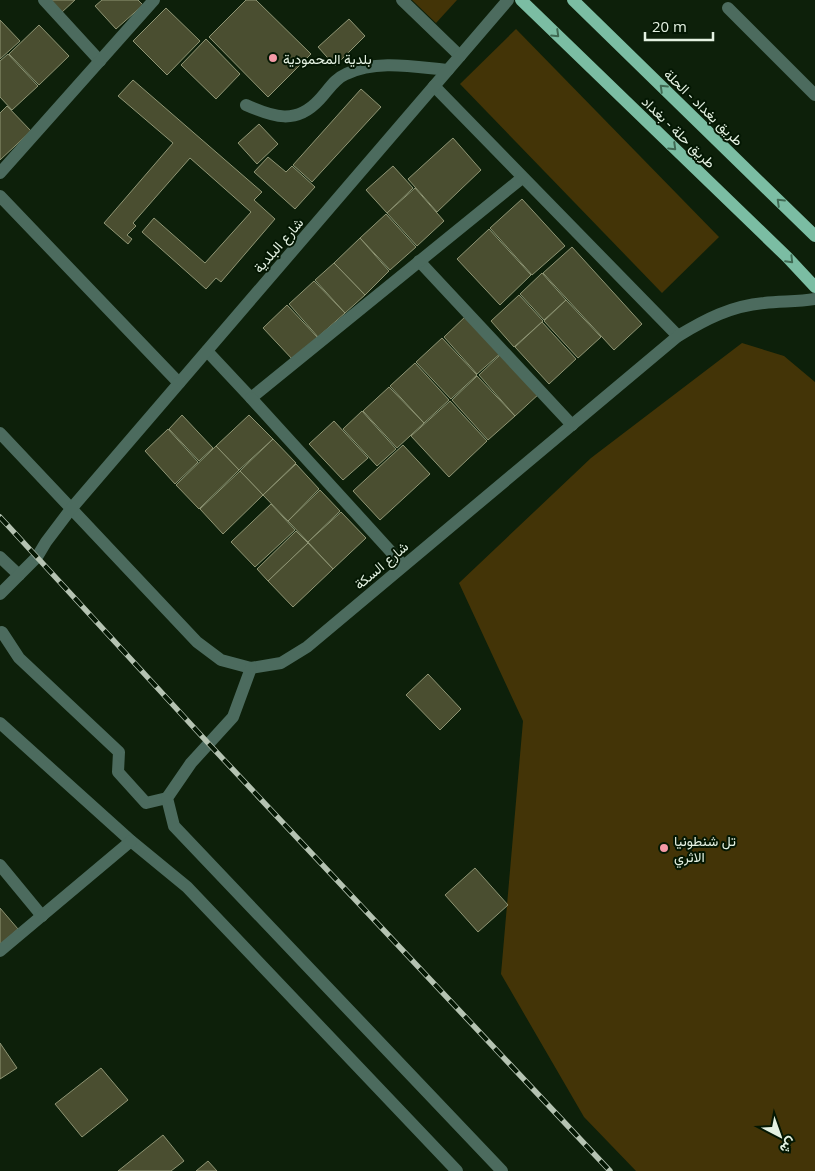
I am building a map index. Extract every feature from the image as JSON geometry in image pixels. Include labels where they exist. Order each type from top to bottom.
[{"type":"main road","name":"طريق حلة - بغداد","points":[[521,0],[787,257],[815,287]]},
{"type":"main road","name":"طريق بغداد - الحلة","points":[[572,0],[815,236]]},
{"type":"street","points":[[44,0],[100,61]]},
{"type":"street","points":[[0,173],[154,0]]},
{"type":"street","points":[[402,0],[460,56]]},
{"type":"street","name":"شارع البلدية","points":[[0,594],[37,557],[71,509],[508,0]]},
{"type":"street","points":[[728,8],[815,95]]},
{"type":"street","points":[[246,105],[267,114],[286,117],[301,114],[319,101],[329,87],[345,74],[370,67],[394,65],[448,70]]},
{"type":"street","points":[[434,86],[678,336]]},
{"type":"street","points":[[251,398],[522,178]]},
{"type":"street","points":[[0,196],[179,383]]},
{"type":"street","points":[[419,261],[572,425]]},
{"type":"street","name":"شارع السكة","points":[[0,433],[197,642],[221,660],[251,668],[281,663],[307,646],[678,336],[705,320],[733,308],[764,303],[815,299]]},
{"type":"street","points":[[207,351],[404,565]]},
{"type":"street","points":[[0,557],[19,575]]},
{"type":"street","points":[[2,632],[19,658],[120,752],[118,772],[146,803],[167,798],[191,763],[233,717],[251,668]]},
{"type":"street","points":[[0,723],[131,841],[187,887],[457,1171]]},
{"type":"street","points":[[167,798],[174,826],[502,1171]]},
{"type":"street","points":[[0,951],[131,841]]},
{"type":"street","points":[[0,865],[42,916]]},
{"type":"shaded area","points":[[412,0],[457,0],[436,23]]},
{"type":"shaded area","points":[[516,29],[719,237],[662,293],[460,84]]},
{"type":"shaded area","name":"تل شنطونيا الاثري","points":[[742,343],[784,356],[815,382],[815,1171],[636,1171],[584,1117],[501,974],[523,721],[459,583],[591,458]]},
{"type":"building","points":[[50,0],[75,0],[61,13]]},
{"type":"building","points":[[102,0],[138,0],[143,5],[116,29],[95,6]]},
{"type":"building","points":[[246,0],[256,0],[311,54],[268,97],[209,37]]},
{"type":"building","points":[[166,8],[200,41],[167,75],[133,41]]},
{"type":"building","points":[[349,19],[365,36],[335,66],[318,47]]},
{"type":"building","points":[[0,20],[20,41],[0,59]]},
{"type":"building","points":[[39,25],[69,56],[39,85],[9,54]]},
{"type":"building","points":[[206,39],[240,74],[216,99],[181,65]]},
{"type":"building","points":[[8,54],[38,86],[12,110],[0,97],[0,61]]},
{"type":"building","points":[[133,80],[262,192],[254,200],[275,219],[221,282],[216,278],[206,289],[142,232],[154,218],[205,263],[251,212],[190,158],[133,223],[136,226],[127,235],[132,239],[128,244],[104,223],[173,143],[118,96]]},
{"type":"building","points":[[361,89],[381,107],[312,182],[293,165]]},
{"type":"building","points":[[7,106],[31,131],[0,160],[0,113]]},
{"type":"building","points":[[259,124],[278,144],[257,164],[238,143]]},
{"type":"building","points":[[453,138],[481,170],[437,212],[408,179]]},
{"type":"building","points":[[268,157],[286,172],[292,166],[315,187],[295,209],[254,172]]},
{"type":"building","points":[[393,166],[413,188],[387,213],[366,190]]},
{"type":"building","points":[[415,188],[444,221],[417,246],[387,213]]},
{"type":"building","points":[[522,199],[565,246],[532,275],[490,228]]},
{"type":"building","points":[[386,214],[416,247],[390,270],[360,238]]},
{"type":"building","points":[[489,229],[531,275],[500,305],[457,259]]},
{"type":"building","points":[[360,238],[389,271],[365,295],[334,263]]},
{"type":"building","points":[[572,247],[642,324],[614,350],[543,273]]},
{"type":"building","points":[[334,263],[365,295],[345,313],[315,280]]},
{"type":"building","points":[[542,273],[566,300],[544,320],[520,294]]},
{"type":"building","points":[[314,281],[345,313],[318,337],[289,304]]},
{"type":"building","points":[[519,295],[543,321],[514,347],[491,321]]},
{"type":"building","points":[[566,300],[601,337],[578,358],[544,321]]},
{"type":"building","points":[[287,305],[318,338],[293,360],[263,328]]},
{"type":"building","points":[[468,314],[502,352],[477,374],[444,337]]},
{"type":"building","points":[[542,322],[576,359],[549,384],[515,347]]},
{"type":"building","points":[[442,338],[477,375],[451,399],[416,362]]},
{"type":"building","points":[[503,352],[540,393],[515,416],[479,375]]},
{"type":"building","points":[[415,363],[449,400],[424,423],[390,386]]},
{"type":"building","points":[[477,376],[515,416],[488,440],[452,400]]},
{"type":"building","points":[[389,387],[424,423],[397,448],[363,411]]},
{"type":"building","points":[[450,401],[487,441],[449,477],[411,436]]},
{"type":"building","points":[[362,411],[396,449],[377,466],[343,429]]},
{"type":"building","points":[[182,415],[213,448],[199,461],[169,429]]},
{"type":"building","points":[[249,415],[273,439],[239,470],[216,446]]},
{"type":"building","points":[[334,421],[368,458],[343,480],[309,444]]},
{"type":"building","points":[[168,429],[198,462],[175,484],[145,451]]},
{"type":"building","points":[[273,439],[296,463],[263,495],[240,471]]},
{"type":"building","points":[[403,445],[430,474],[380,520],[353,491]]},
{"type":"building","points":[[216,446],[239,470],[199,509],[176,485]]},
{"type":"building","points":[[296,464],[319,489],[288,521],[263,495]]},
{"type":"building","points":[[240,471],[263,495],[223,534],[200,509]]},
{"type":"building","points":[[320,490],[340,511],[308,542],[288,521]]},
{"type":"building","points":[[271,504],[295,530],[255,567],[231,542]]},
{"type":"building","points":[[341,512],[366,538],[333,569],[308,542]]},
{"type":"building","points":[[296,531],[308,543],[268,581],[257,569]]},
{"type":"building","points":[[308,543],[333,569],[293,607],[268,581]]},
{"type":"building","points":[[428,674],[461,709],[440,730],[406,695]]},
{"type":"building","points":[[475,868],[508,905],[478,932],[445,895]]},
{"type":"building","points":[[0,908],[18,929],[0,945]]},
{"type":"building","points":[[0,1043],[17,1068],[0,1079]]},
{"type":"building","points":[[101,1068],[128,1100],[82,1137],[55,1104]]},
{"type":"building","points":[[163,1135],[184,1161],[171,1171],[118,1171]]},
{"type":"building","points":[[208,1161],[217,1171],[196,1171]]},
{"type":"railway","points":[[0,517],[209,744],[610,1171]]},
{"type":"place","name":"بلدية المحمودية","points":[[273,58]]},
{"type":"place","name":"تل شنطونيا الاثري","points":[[664,848]]}]
